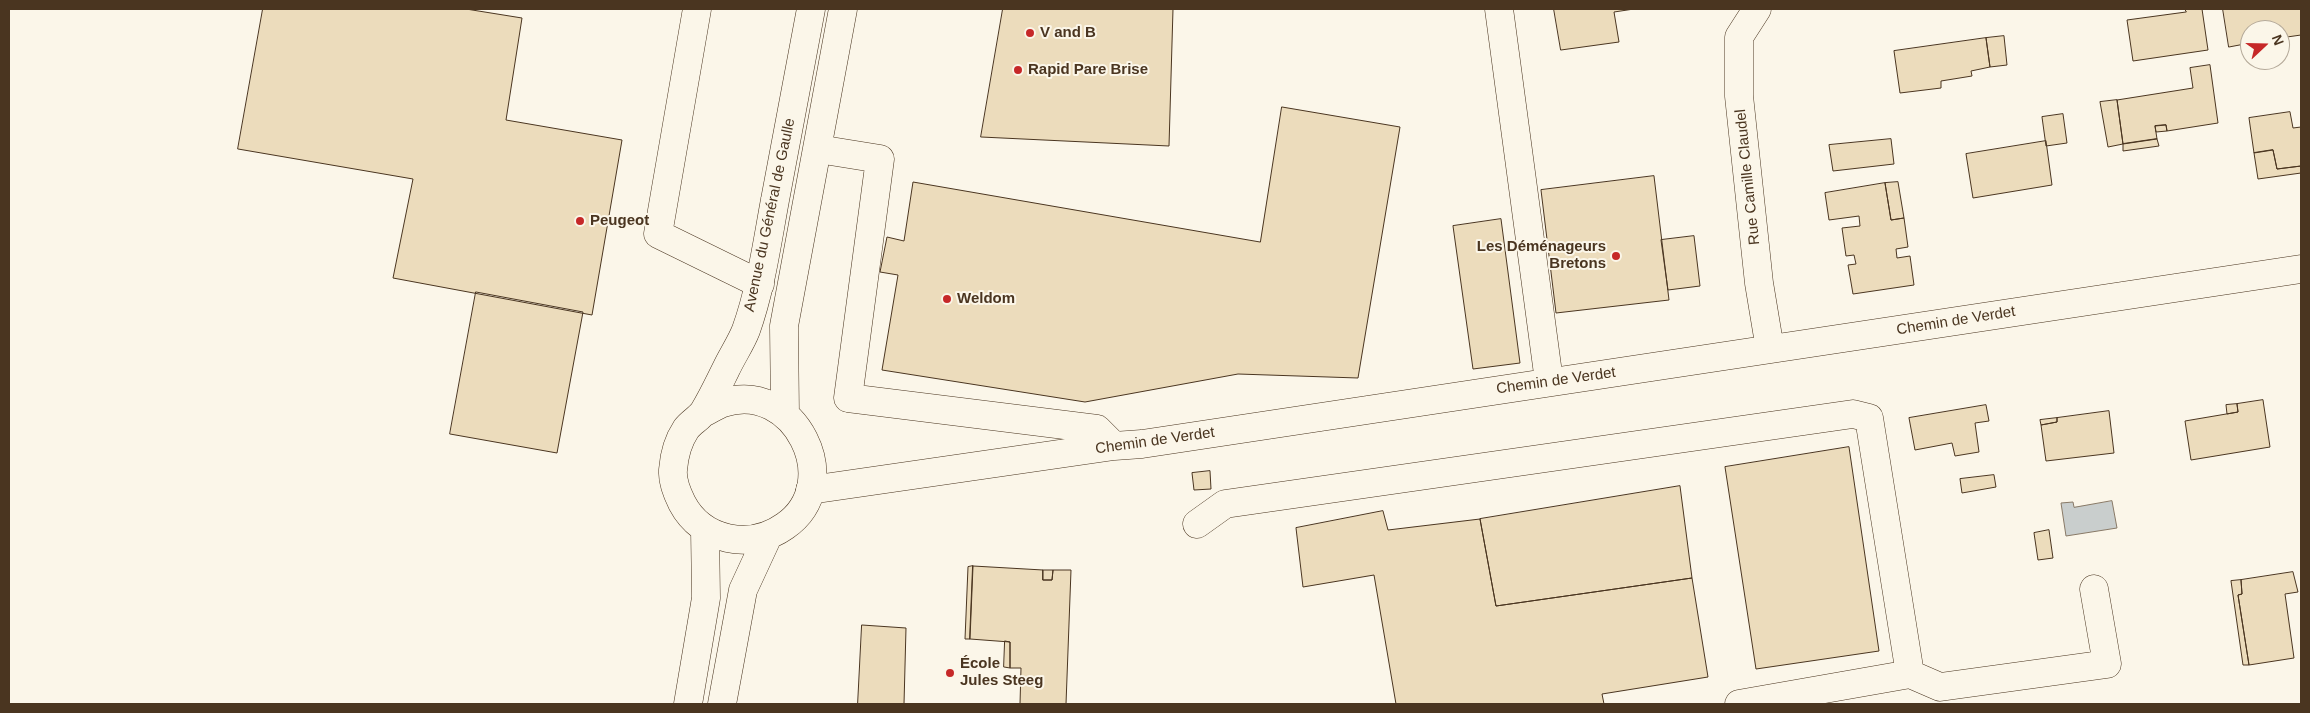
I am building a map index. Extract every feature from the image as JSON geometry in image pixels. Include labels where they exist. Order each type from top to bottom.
[{"type":"street","points":[[697,9],[658,234],[760,284]]},
{"type":"street","name":"Avenue du Général de Gaulle","points":[[703,413],[724,403],[746,401],[767,405],[785,415],[800,430],[809,448],[813,469],[810,490],[796,515],[787,525],[768,536],[747,541],[726,538],[705,529],[688,514],[677,494],[673,472],[676,449],[687,429],[703,413],[745,332],[760,284],[811,9]]},
{"type":"street","points":[[785,415],[784,326],[843,9]]},
{"type":"street","points":[[1498,9],[1549,381]]},
{"type":"street","name":"Rue Camille Claudel","points":[[1757,9],[1739,37],[1739,96],[1759,283],[1770,349]]},
{"type":"street","points":[[818,149],[888,151],[848,398],[1097,429],[1114,446]]},
{"type":"street","name":"Chemin de Verdet","points":[[810,490],[1114,446],[1142,444],[1549,381],[2301,269]]},
{"type":"street","points":[[1197,524],[1224,504],[1853,414],[1868,418],[1910,674]]},
{"type":"street","points":[[688,704],[706,598],[705,529]]},
{"type":"street","points":[[722,704],[743,590],[768,536]]},
{"type":"street","points":[[1751,703],[1910,674],[1940,687],[2107,664],[2094,589]]},
{"type":"shaded area","points":[[2112,501],[2117,528],[2066,536],[2061,503],[2073,502],[2074,507]]},
{"type":"building","points":[[263,9],[466,9],[522,18],[506,120],[622,140],[592,315],[393,278],[413,179],[238,149]]},
{"type":"building","points":[[1003,9],[1173,9],[1169,146],[981,137]]},
{"type":"building","points":[[1554,9],[1634,9],[1614,12],[1619,42],[1561,50]]},
{"type":"building","points":[[2185,9],[2202,9],[2208,50],[2133,61],[2127,20],[2186,12]]},
{"type":"building","points":[[2223,9],[2301,9],[2301,35],[2290,37],[2290,20],[2240,20],[2240,45],[2229,47]]},
{"type":"building","points":[[2004,36],[2007,65],[1990,67],[1986,38]]},
{"type":"building","points":[[1986,38],[1990,67],[1971,71],[1972,76],[1941,81],[1941,88],[1900,93],[1894,51]]},
{"type":"building","points":[[2210,65],[2218,123],[2167,131],[2166,125],[2155,126],[2157,139],[2123,144],[2117,100],[2193,88],[2190,68]]},
{"type":"building","points":[[2117,100],[2123,144],[2108,147],[2100,102]]},
{"type":"building","points":[[1282,107],[1400,127],[1358,378],[1238,374],[1085,402],[882,370],[898,275],[880,272],[887,237],[904,241],[913,182],[1260,242]]},
{"type":"building","points":[[2290,112],[2293,128],[2301,127],[2301,166],[2277,169],[2273,150],[2254,153],[2249,118]]},
{"type":"building","points":[[2063,114],[2067,143],[2046,146],[2042,117]]},
{"type":"building","points":[[2166,125],[2167,131],[2156,132],[2155,126]]},
{"type":"building","points":[[1891,139],[1894,164],[1833,171],[1829,145]]},
{"type":"building","points":[[2157,139],[2159,146],[2123,151],[2123,144]]},
{"type":"building","points":[[2046,141],[2052,185],[1973,198],[1966,154]]},
{"type":"building","points":[[2273,150],[2277,169],[2301,166],[2301,173],[2258,179],[2254,153]]},
{"type":"building","points":[[1654,176],[1669,300],[1556,313],[1541,190]]},
{"type":"building","points":[[1898,182],[1904,218],[1891,220],[1885,183]]},
{"type":"building","points":[[1885,183],[1891,220],[1904,218],[1908,247],[1896,249],[1897,258],[1910,256],[1914,285],[1853,294],[1848,265],[1856,264],[1854,255],[1846,256],[1842,228],[1860,226],[1859,216],[1829,220],[1825,193]]},
{"type":"building","points":[[1501,219],[1520,363],[1473,369],[1453,226]]},
{"type":"building","points":[[1694,236],[1700,286],[1668,290],[1661,240]]},
{"type":"building","points":[[476,292],[583,312],[557,453],[450,434]]},
{"type":"building","points":[[2263,400],[2270,447],[2191,460],[2185,421],[2238,412],[2237,404]]},
{"type":"building","points":[[2237,404],[2238,412],[2227,414],[2226,405]]},
{"type":"building","points":[[1986,405],[1989,421],[1975,423],[1979,452],[1955,456],[1952,443],[1915,450],[1909,418]]},
{"type":"building","points":[[2109,411],[2114,453],[2046,461],[2041,425],[2057,422],[2057,418]]},
{"type":"building","points":[[2057,418],[2057,422],[2041,425],[2040,420]]},
{"type":"building","points":[[1849,447],[1879,651],[1756,669],[1725,467]]},
{"type":"building","points":[[1210,471],[1211,489],[1194,490],[1192,473]]},
{"type":"building","points":[[1994,475],[1996,487],[1962,493],[1960,479]]},
{"type":"building","points":[[1680,486],[1692,578],[1496,606],[1480,519]]},
{"type":"building","points":[[1383,511],[1388,530],[1480,519],[1496,606],[1692,578],[1708,677],[1602,694],[1604,704],[1396,704],[1374,575],[1303,587],[1296,528]]},
{"type":"building","points":[[2049,530],[2053,558],[2038,560],[2034,533]]},
{"type":"building","points":[[973,566],[970,639],[965,639],[968,567]]},
{"type":"building","points":[[973,566],[1043,570],[1043,580],[1052,580],[1053,570],[1071,570],[1066,704],[1020,704],[1021,668],[1010,668],[1010,642],[970,639]]},
{"type":"building","points":[[1043,570],[1053,570],[1052,580],[1043,580]]},
{"type":"building","points":[[2293,572],[2298,592],[2285,594],[2294,658],[2249,665],[2238,595],[2242,594],[2241,580]]},
{"type":"building","points":[[2241,580],[2242,594],[2238,595],[2249,665],[2243,665],[2231,581]]},
{"type":"building","points":[[862,625],[906,628],[904,704],[858,704]]},
{"type":"building","points":[[1005,641],[1010,642],[1010,668],[1004,667]]},
{"type":"place","name":"V and B","points":[[1030,33]]},
{"type":"place","name":"Rapid Pare Brise","points":[[1018,70]]},
{"type":"place","name":"Peugeot","points":[[580,221]]},
{"type":"place","name":"Les Déménageurs Bretons","points":[[1616,256]]},
{"type":"place","name":"Weldom","points":[[947,299]]},
{"type":"place","name":"École Jules Steeg","points":[[950,673]]}]
